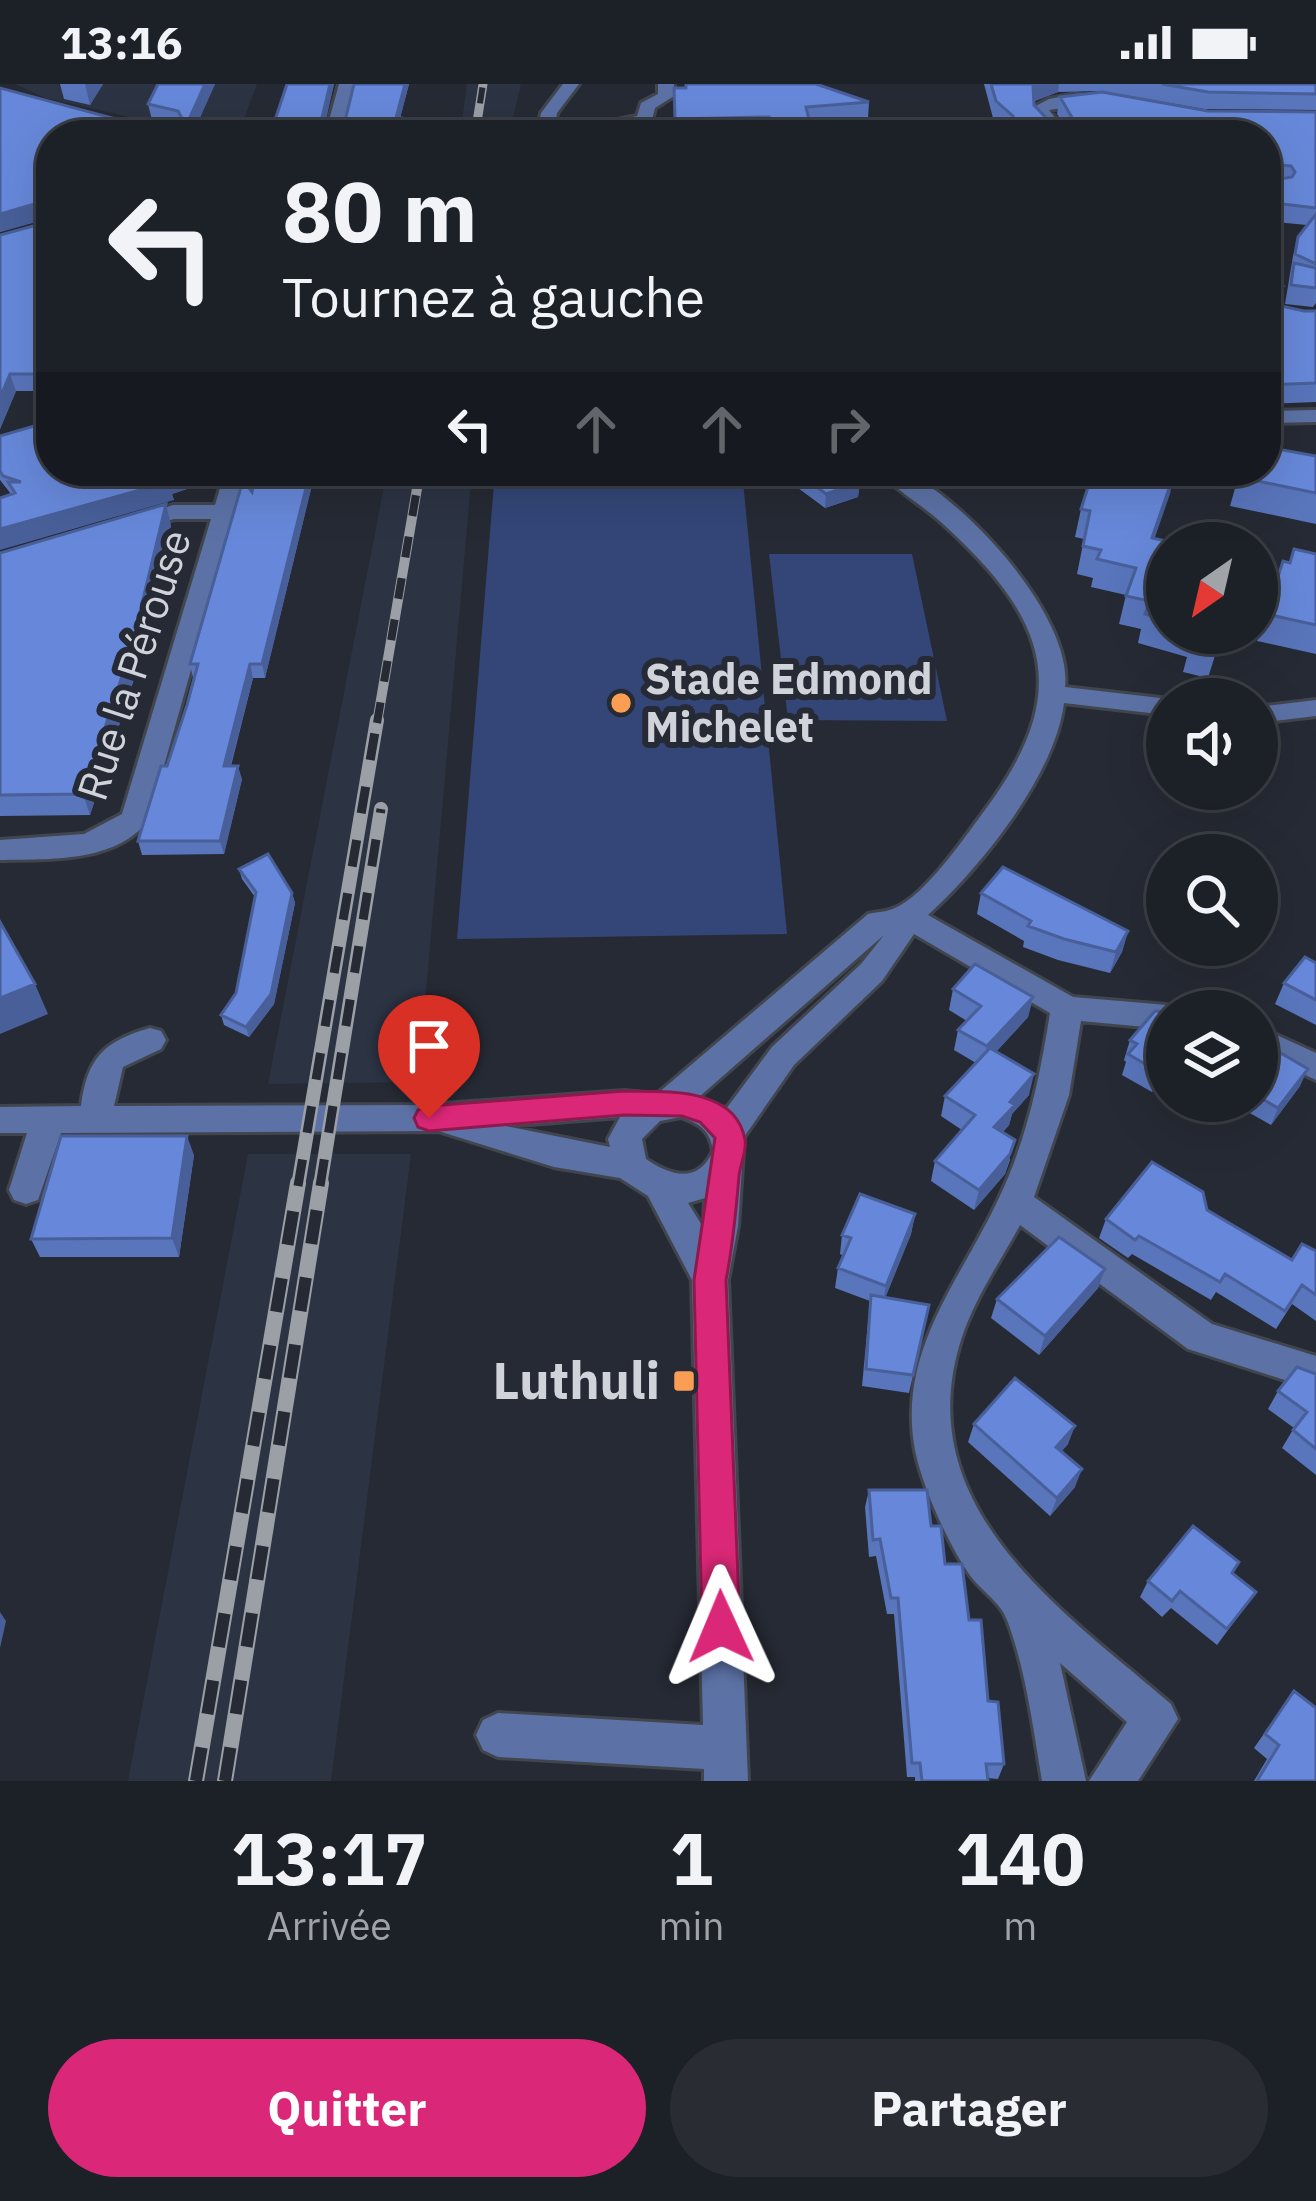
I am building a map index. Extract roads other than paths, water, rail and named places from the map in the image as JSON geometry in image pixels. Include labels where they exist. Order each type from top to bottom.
[{"type":"street","points":[[337,120],[347,84]]},
{"type":"street","points":[[548,120],[571,84]]},
{"type":"street","points":[[619,120],[646,113],[666,96],[666,84]]},
{"type":"street","points":[[1039,84],[1048,104]]},
{"type":"street","points":[[1044,120],[1040,108],[1080,98],[1127,106]]},
{"type":"street","points":[[646,113],[651,120]]},
{"type":"street","points":[[1281,417],[1316,416]]},
{"type":"street","name":"Rue la Pérouse","points":[[0,850],[72,849],[114,837],[135,819],[232,486]]},
{"type":"street","points":[[498,1735],[725,1764],[710,1280],[721,1226],[724,1170],[730,1159],[729,1134],[784,1055],[878,964],[902,933],[906,916],[1011,803],[1046,742],[1057,694],[1045,640],[1028,597],[992,554],[908,486]]},
{"type":"street","points":[[110,530],[173,512],[224,512]]},
{"type":"street","points":[[1057,694],[1146,705]]},
{"type":"street","points":[[1278,713],[1316,708]]},
{"type":"street","points":[[631,1167],[625,1139],[643,1114],[662,1106],[879,922],[906,916],[1067,1007],[1146,1015]]},
{"type":"street","points":[[1067,1007],[1052,1095],[1016,1202],[942,1341],[933,1394],[933,1445],[956,1505],[986,1562],[1024,1604],[1156,1719],[1111,1781]]},
{"type":"street","points":[[96,1120],[104,1065],[123,1046],[150,1040]]},
{"type":"street","points":[[1278,1048],[1316,1067]]},
{"type":"street","points":[[0,1120],[429,1118],[624,1103],[698,1106],[729,1134]]},
{"type":"street","points":[[429,1118],[554,1153],[631,1167],[661,1189],[710,1280]]},
{"type":"street","points":[[26,1190],[48,1120]]},
{"type":"street","points":[[661,1189],[696,1188],[724,1170]]},
{"type":"street","points":[[1016,1202],[1201,1337],[1316,1373]]},
{"type":"street","points":[[1024,1604],[1064,1781]]},
{"type":"railway","points":[[477,120],[483,84]]},
{"type":"railway","points":[[377,723],[417,486]]},
{"type":"railway","points":[[298,1186],[377,720]]},
{"type":"railway","points":[[320,1186],[381,809]]},
{"type":"railway","points":[[196,1781],[298,1183]]},
{"type":"railway","points":[[225,1781],[321,1183]]},
{"type":"place","name":"Stade Edmond Michelet","points":[[621,703]]},
{"type":"place","name":"Luthuli","points":[[684,1381]]}]
